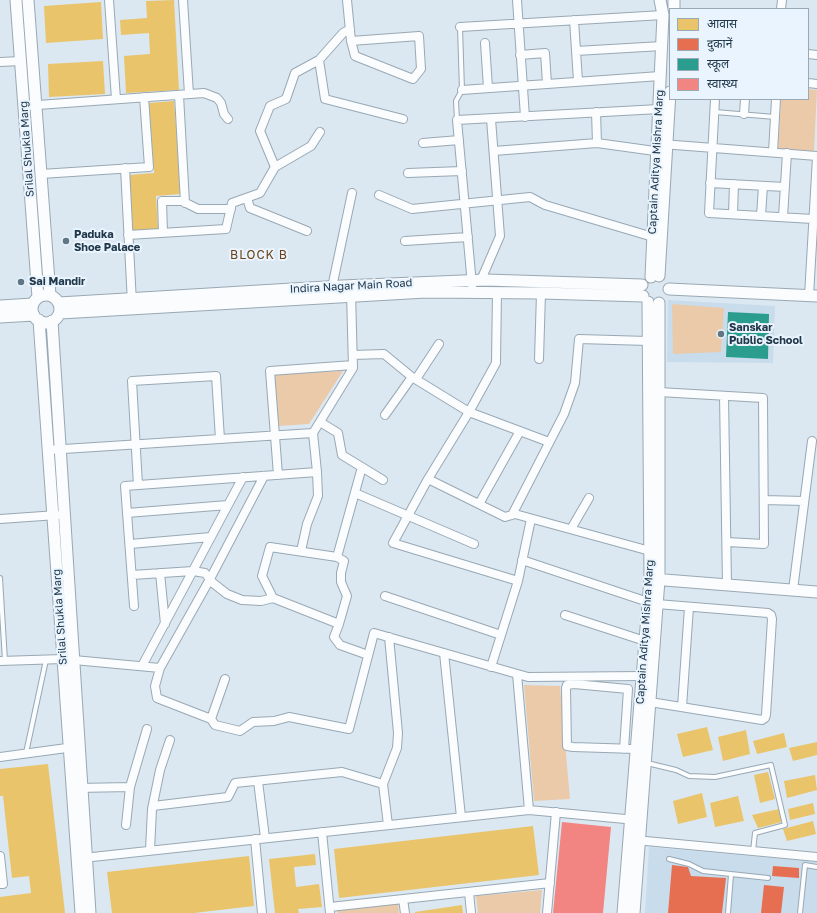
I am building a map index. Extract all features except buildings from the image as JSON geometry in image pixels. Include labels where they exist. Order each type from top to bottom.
[{"type":"street","name":"Srilal Shukla Marg","points":[[16,0],[36,309],[48,450],[58,514],[77,788],[81,858],[81,913]]},
{"type":"street","name":"Srilal Shukla Marg","points":[[28,0],[50,295]]},
{"type":"street","points":[[109,0],[116,99]]},
{"type":"street","points":[[183,0],[189,94]]},
{"type":"street","points":[[347,0],[351,41],[355,56],[413,79],[421,69],[419,36],[351,41]]},
{"type":"street","points":[[517,0],[525,116]]},
{"type":"street","name":"Captain Aditya Mishra Marg","points":[[655,276],[662,148],[659,109],[663,14],[660,0]]},
{"type":"street","points":[[460,27],[663,14]]},
{"type":"street","points":[[574,20],[578,82]]},
{"type":"street","points":[[275,167],[260,131],[270,106],[286,98],[295,73],[319,60],[343,33],[350,29]]},
{"type":"street","points":[[485,43],[488,88]]},
{"type":"street","points":[[576,51],[662,46]]},
{"type":"street","points":[[520,55],[545,53],[547,84]]},
{"type":"street","points":[[319,60],[325,99],[403,119]]},
{"type":"street","points":[[0,62],[21,61]]},
{"type":"street","points":[[462,90],[660,76]]},
{"type":"street","points":[[24,106],[204,93],[217,98],[221,103],[224,114],[228,119]]},
{"type":"street","points":[[179,95],[185,203]]},
{"type":"street","points":[[41,174],[149,167],[144,97]]},
{"type":"street","name":"Captain Aditya Mishra Marg","points":[[655,276],[653,237],[662,148],[669,99]]},
{"type":"street","points":[[716,100],[709,213],[813,219]]},
{"type":"street","points":[[744,114],[745,100]]},
{"type":"street","points":[[773,152],[776,100]]},
{"type":"street","points":[[477,280],[468,237],[457,120],[659,109]]},
{"type":"street","points":[[596,112],[597,144]]},
{"type":"street","points":[[473,292],[477,280],[500,236],[491,118]]},
{"type":"street","points":[[128,235],[226,229],[232,203],[260,193],[275,167],[311,146],[320,132]]},
{"type":"street","points":[[423,143],[459,140]]},
{"type":"street","points":[[494,151],[597,144],[662,148],[712,148],[817,156],[816,200],[813,219],[813,296],[669,289]]},
{"type":"street","points":[[783,217],[787,153]]},
{"type":"street","points":[[125,168],[132,304]]},
{"type":"street","points":[[408,173],[462,171]]},
{"type":"street","points":[[710,183],[785,187]]},
{"type":"street","points":[[733,214],[734,184]]},
{"type":"street","points":[[761,216],[763,186]]},
{"type":"street","points":[[330,298],[352,193]]},
{"type":"street","points":[[379,196],[412,209],[530,197],[545,205],[653,237]]},
{"type":"street","points":[[247,198],[250,208],[307,231]]},
{"type":"street","points":[[163,233],[162,201],[182,201],[198,209],[231,209]]},
{"type":"street","points":[[405,242],[468,237]]},
{"type":"street","points":[[655,276],[667,282],[669,294],[665,299],[648,296],[645,280],[655,276]]},
{"type":"street","name":"Indira Nagar Main Road","points":[[60,308],[132,304],[330,298],[351,291],[477,280],[648,296]]},
{"type":"street","name":"Indira Nagar Main Road","points":[[132,304],[333,286],[351,291],[497,292],[648,296]]},
{"type":"street","points":[[301,551],[307,524],[318,496],[313,433],[353,368],[351,291]]},
{"type":"street","points":[[497,292],[496,363],[469,412],[428,479],[393,543],[518,581]]},
{"type":"street","points":[[539,359],[541,293]]},
{"type":"street","points":[[0,306],[36,309],[47,322],[52,322],[56,318],[60,308],[56,298],[50,295],[44,295],[36,309],[0,317]]},
{"type":"street","name":"Captain Aditya Mishra Marg","points":[[648,296],[650,551],[655,579]]},
{"type":"street","name":"Captain Aditya Mishra Marg","points":[[623,913],[645,763],[650,702],[655,579],[659,392],[648,296]]},
{"type":"street","name":"Srilal Shukla Marg","points":[[52,322],[60,450],[58,514]]},
{"type":"street","points":[[512,515],[564,414],[575,383],[578,338],[648,341]]},
{"type":"street","points":[[385,416],[439,344]]},
{"type":"street","points":[[352,355],[384,354],[414,378],[469,412],[549,442]]},
{"type":"street","points":[[278,475],[270,371],[353,365]]},
{"type":"street","points":[[138,485],[132,381],[216,376],[220,439]]},
{"type":"street","points":[[659,392],[764,398],[764,544],[726,542]]},
{"type":"street","points":[[724,396],[727,585]]},
{"type":"street","points":[[320,422],[338,433],[342,455],[383,480]]},
{"type":"street","points":[[479,504],[520,431]]},
{"type":"street","points":[[48,450],[313,433]]},
{"type":"street","points":[[793,590],[812,441]]},
{"type":"street","points":[[337,557],[362,467]]},
{"type":"street","points":[[134,606],[125,486],[317,472]]},
{"type":"street","points":[[264,476],[210,579],[160,668],[155,686],[157,698],[211,719],[215,725],[240,731],[253,722],[274,721],[289,717],[349,729],[374,633],[528,677],[642,676]]},
{"type":"street","points":[[142,666],[243,477]]},
{"type":"street","points":[[428,479],[505,517],[515,514],[650,551]]},
{"type":"street","points":[[355,493],[474,544]]},
{"type":"street","points":[[571,529],[589,498]]},
{"type":"street","points":[[764,500],[804,501]]},
{"type":"street","points":[[127,513],[228,505]]},
{"type":"street","points":[[0,519],[58,514]]},
{"type":"street","points":[[491,667],[518,581],[531,518]]},
{"type":"street","points":[[130,544],[211,537]]},
{"type":"street","points":[[273,598],[262,576],[270,547],[337,557],[344,561],[341,582],[347,596],[334,637],[340,645],[368,655]]},
{"type":"street","points":[[522,560],[653,603],[768,613],[771,615],[766,718],[762,720],[650,702]]},
{"type":"street","points":[[132,575],[193,571],[205,573],[227,594],[242,600],[261,601],[273,598],[339,624]]},
{"type":"street","points":[[160,573],[165,624]]},
{"type":"street","points":[[655,579],[817,592]]},
{"type":"street","points":[[385,596],[501,635]]},
{"type":"street","name":"Captain Aditya Mishra Marg","points":[[636,820],[636,749],[645,641],[653,603]]},
{"type":"street","points":[[682,707],[689,607]]},
{"type":"street","points":[[565,615],[645,641]]},
{"type":"street","points":[[388,825],[383,784],[397,748],[398,734],[389,637]]},
{"type":"street","points":[[444,653],[460,817]]},
{"type":"street","points":[[3,661],[68,660],[160,668]]},
{"type":"street","points":[[517,674],[530,810]]},
{"type":"street","points":[[211,719],[225,679]]},
{"type":"street","points":[[624,749],[628,689],[574,684],[567,685],[567,746],[573,747],[624,749],[636,749]]},
{"type":"street","points":[[126,825],[130,786],[147,729]]},
{"type":"street","points":[[150,850],[153,806],[160,770],[170,740]]},
{"type":"street","points":[[0,757],[74,747]]},
{"type":"street","points":[[153,806],[228,797],[235,783],[342,772],[383,784]]},
{"type":"street","points":[[258,781],[265,838]]},
{"type":"street","points":[[77,788],[130,786]]},
{"type":"street","points":[[81,858],[530,810],[636,820]]},
{"type":"street","points":[[547,913],[556,812]]},
{"type":"street","points":[[322,832],[330,910],[403,899],[550,882]]},
{"type":"street","points":[[255,839],[262,913]]},
{"type":"street","points":[[634,840],[817,857]]},
{"type":"street","name":"Captain Aditya Mishra Marg","points":[[634,840],[634,913]]},
{"type":"street","points":[[0,856],[3,884],[0,884]]},
{"type":"street","name":"Srilal Shukla Marg","points":[[81,858],[90,913]]},
{"type":"street","points":[[469,892],[472,913]]},
{"type":"street","points":[[403,899],[405,913]]},
{"type":"lane","points":[[457,120],[456,101],[462,90],[460,27]]},
{"type":"lane","points":[[715,112],[775,117]]},
{"type":"lane","points":[[0,578],[3,661]]},
{"type":"lane","points":[[26,753],[46,660]]},
{"type":"lane","points":[[645,763],[676,770],[688,776],[716,777],[771,765],[785,825],[755,833],[753,851]]},
{"type":"lane","points":[[669,859],[689,864],[703,871],[768,878]]},
{"type":"lane","points":[[800,913],[805,865],[817,866]]},
{"type":"lane","points":[[728,913],[731,875]]},
{"type":"shaded area","points":[[809,89],[817,90],[814,151],[778,149],[781,100],[809,100]]},
{"type":"shaded area","name":"Sanskar Public School","points":[[668,300],[775,306],[773,363],[667,362]]},
{"type":"shaded area","points":[[672,304],[724,308],[721,352],[673,354]]},
{"type":"shaded area","points":[[343,371],[309,424],[278,426],[275,374]]},
{"type":"shaded area","points":[[524,685],[560,686],[570,799],[534,801]]},
{"type":"shaded area","points":[[649,847],[817,862],[817,913],[645,913]]},
{"type":"shaded area","points":[[542,890],[540,913],[478,913],[476,896]]},
{"type":"shaded area","points":[[398,904],[399,913],[338,913],[337,911]]},
{"type":"place","name":"Paduka Shoe Palace","points":[[66,241]]},
{"type":"place","name":"Sai Mandir","points":[[21,282]]},
{"type":"place","name":"Sanskar Public School","points":[[721,334]]},
{"type":"district","name":"BLOCK B","points":[[259,255]]}]
